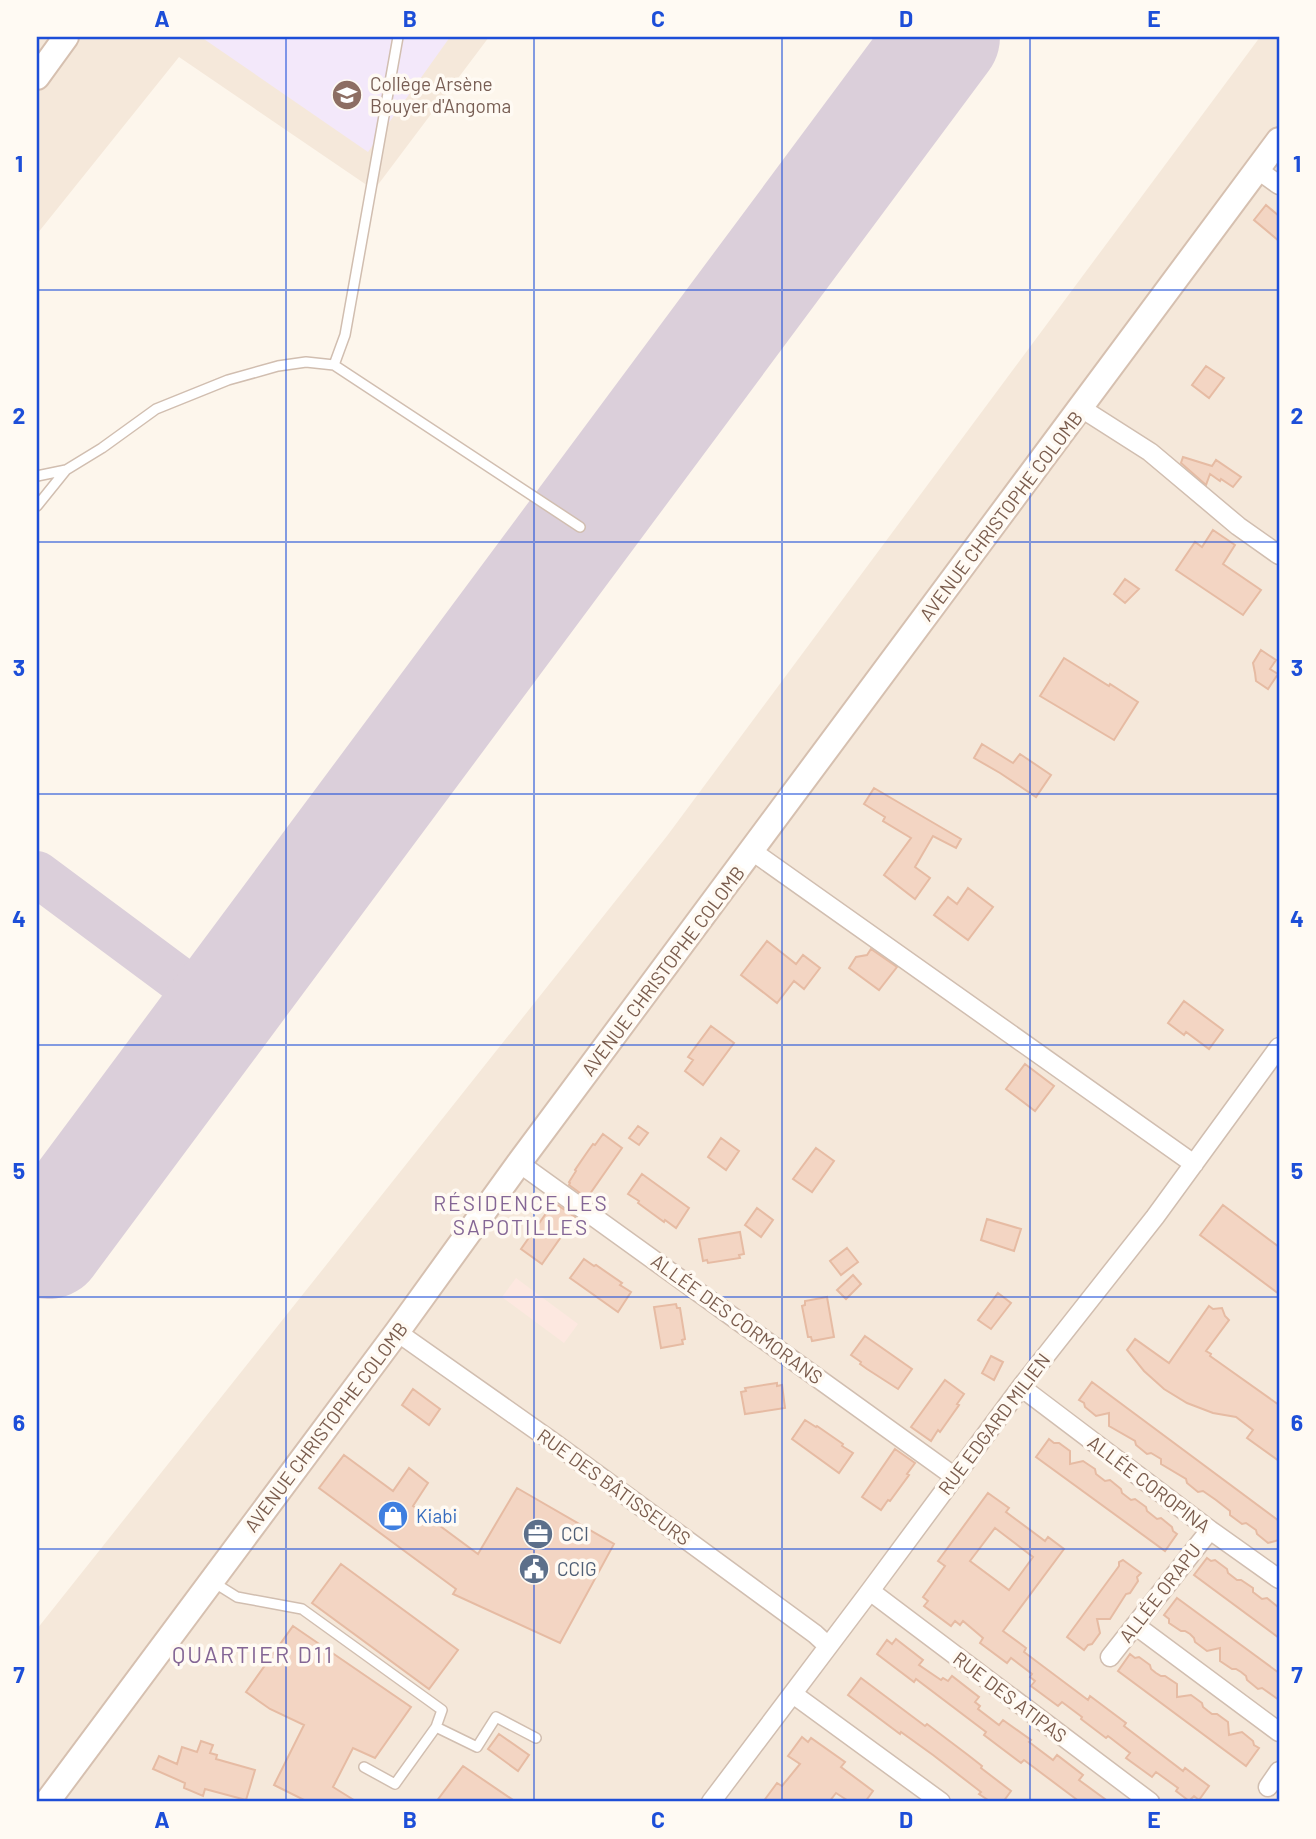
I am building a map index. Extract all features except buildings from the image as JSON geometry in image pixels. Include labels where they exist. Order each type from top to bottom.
[{"type":"street","points":[[37,77],[66,37]]},
{"type":"street","name":"AVENUE CHRISTOPHE COLOMB","points":[[47,1802],[1279,141]]},
{"type":"street","points":[[1258,170],[1279,185]]},
{"type":"street","points":[[1081,408],[1150,452],[1238,526],[1279,555]]},
{"type":"street","points":[[752,851],[1194,1164]]},
{"type":"street","name":"RUE EDGARD MILIEN","points":[[710,1802],[1021,1387],[1155,1217],[1279,1047]]},
{"type":"street","name":"ALLÉE DES CORMORANS","points":[[519,1163],[955,1477]]},
{"type":"street","name":"RUE DES BÂTISSEURS","points":[[397,1332],[591,1470],[828,1646]]},
{"type":"street","name":"ALLÉE COROPINA","points":[[1021,1387],[1279,1579]]},
{"type":"street","name":"ALLÉE ORAPU","points":[[1110,1657],[1210,1530]]},
{"type":"street","name":"RUE DES ATIPAS","points":[[870,1591],[1150,1802]]},
{"type":"street","points":[[1135,1625],[1279,1732]]},
{"type":"street","points":[[793,1694],[941,1802]]},
{"type":"street","points":[[1268,1787],[1279,1771]]},
{"type":"lane","points":[[334,365],[345,335],[398,37]]},
{"type":"lane","points":[[37,506],[66,471],[156,409],[216,384],[278,366],[306,362],[334,365],[580,527]]},
{"type":"lane","points":[[37,476],[66,471]]},
{"type":"lane","points":[[212,1581],[237,1597],[302,1609],[442,1710],[436,1727],[396,1784],[364,1768]]},
{"type":"lane","points":[[436,1727],[477,1747],[496,1717],[536,1738]]},
{"type":"shaded area","points":[[37,37],[489,37],[374,190],[179,57],[37,234]]},
{"type":"shaded area","name":"Collège Arsène Bouyer d'Angoma","points":[[201,37],[450,37],[368,152]]},
{"type":"shaded area","points":[[1260,37],[1279,37],[1279,1802],[37,1802],[37,1629],[667,836]]},
{"type":"shaded area","points":[[516,1278],[578,1324],[564,1343],[502,1297]]},
{"type":"taxiway","points":[[37,874],[185,984],[192,994],[198,1012],[197,1029],[185,1058]]},
{"type":"taxiway","points":[[185,984],[218,987],[249,973]]},
{"type":"taxiway","points":[[37,1214],[47,1206],[91,1185]]},
{"type":"runway","points":[[48,1243],[944,37]]},
{"type":"place","name":"Collège Arsène Bouyer d'Angoma","points":[[347,95]]},
{"type":"place","name":"Kiabi","points":[[393,1516]]},
{"type":"place","name":"CCI","points":[[538,1534]]},
{"type":"place","name":"CCIG","points":[[534,1569]]},
{"type":"district","name":"RÉSIDENCE LES SAPOTILLES","points":[[521,1216]]},
{"type":"district","name":"QUARTIER D11","points":[[253,1655]]}]
